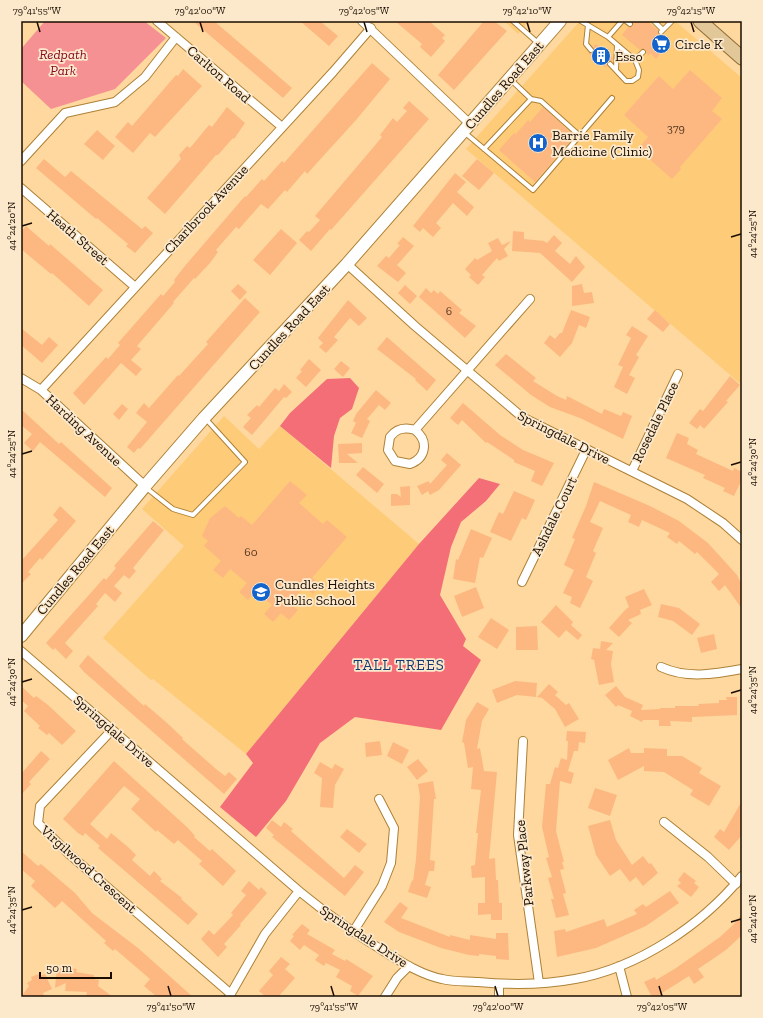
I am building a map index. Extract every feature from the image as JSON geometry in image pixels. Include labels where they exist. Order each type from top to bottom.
[{"type":"main road","name":"Cundles Road East","points":[[21,636],[144,486],[204,418],[347,264],[560,21]]},
{"type":"main road","points":[[700,21],[742,58]]},
{"type":"street","name":"Carlton Road","points":[[157,21],[282,128]]},
{"type":"street","points":[[362,21],[467,128]]},
{"type":"street","name":"Charlbrook Avenue","points":[[41,390],[134,286],[282,128],[370,28]]},
{"type":"street","points":[[21,161],[65,113],[115,102],[145,77],[176,37]]},
{"type":"street","name":"Heath Street","points":[[21,188],[134,286]]},
{"type":"street","name":"Springdale Drive","points":[[347,264],[522,417],[586,450],[632,471],[705,510],[741,535]]},
{"type":"street","points":[[415,430],[530,299]]},
{"type":"street","name":"Rosedale Place","points":[[632,471],[678,374]]},
{"type":"street","name":"Harding Avenue","points":[[21,378],[41,390],[144,486]]},
{"type":"street","points":[[408,428],[415,430],[423,439],[424,444],[423,453],[420,459],[404,465],[395,462],[388,450],[390,437],[400,429],[408,428]]},
{"type":"street","name":"Ashdale Court","points":[[522,582],[586,450]]},
{"type":"street","name":"Springdale Drive","points":[[21,651],[298,891],[353,932],[409,966],[442,979],[499,984],[539,983],[576,979],[619,966],[662,945],[690,926],[718,902],[742,876]]},
{"type":"street","points":[[661,667],[669,671],[696,675],[742,668]]},
{"type":"street","name":"Virgilwood Crescent","points":[[112,730],[40,806],[38,823],[69,854],[230,996]]},
{"type":"street","name":"Parkway Place","points":[[523,741],[518,835],[539,983]]},
{"type":"street","points":[[353,932],[382,886],[391,863],[394,828],[379,799]]},
{"type":"street","points":[[664,822],[708,857],[736,884]]},
{"type":"street","points":[[230,996],[265,934],[298,891]]},
{"type":"street","points":[[385,997],[397,978],[409,966]]},
{"type":"street","points":[[619,966],[627,997]]},
{"type":"street","points":[[499,984],[499,997]]},
{"type":"lane","points":[[512,21],[540,44]]},
{"type":"lane","points":[[581,21],[608,37],[635,60],[639,70],[638,77],[632,81],[626,81],[610,64]]},
{"type":"lane","points":[[608,37],[622,21]]},
{"type":"lane","points":[[626,21],[630,24]]},
{"type":"lane","points":[[654,21],[662,31],[672,21]]},
{"type":"lane","points":[[588,25],[586,44],[591,50]]},
{"type":"lane","points":[[616,70],[617,45]]},
{"type":"lane","points":[[635,60],[643,52]]},
{"type":"lane","points":[[509,79],[531,99],[541,101],[580,136]]},
{"type":"lane","points":[[467,128],[484,149],[533,190],[612,98]]},
{"type":"lane","points":[[484,149],[531,99]]},
{"type":"lane","points":[[144,486],[173,509],[194,516],[245,462],[204,418]]},
{"type":"shaded area","points":[[504,21],[529,21],[518,34]]},
{"type":"shaded area","points":[[580,21],[675,21],[742,78],[742,385],[466,149]]},
{"type":"shaded area","points":[[350,378],[359,388],[352,409],[340,418],[334,436],[331,468],[280,426],[290,413],[327,379]]},
{"type":"shaded area","name":"Cundles Heights Public School","points":[[224,416],[259,449],[280,426],[419,544],[246,754],[153,679],[151,680],[103,638],[184,546],[142,509]]},
{"type":"shaded area","points":[[479,478],[500,484],[486,501],[461,522],[451,547],[440,595],[466,639],[463,646],[481,660],[441,730],[355,717],[320,743],[286,801],[256,837],[220,807],[253,763],[246,754],[419,544]]},
{"type":"green space","name":"Redpath Park","points":[[45,21],[144,21],[166,38],[115,89],[51,109],[21,81],[21,49]]},
{"type":"building","points":[[193,21],[214,21],[292,88],[283,98]]},
{"type":"building","points":[[300,21],[320,21],[338,36],[329,46]]},
{"type":"building","points":[[395,21],[429,21],[445,35],[442,38],[445,41],[431,57],[420,47],[422,44]]},
{"type":"building","points":[[484,21],[494,21],[507,31],[454,90],[438,75]]},
{"type":"building","points":[[633,21],[647,21],[658,30],[659,35],[664,35],[661,38],[668,44],[656,59],[650,53],[648,56],[645,49],[640,50],[622,35],[628,27],[633,26]]},
{"type":"building","name":"Esso","points":[[596,44],[613,58],[612,61],[607,62],[606,68],[588,53],[594,52],[593,47]]},
{"type":"building","points":[[372,63],[390,79],[356,120],[307,174],[305,171],[287,192],[285,190],[268,209],[261,204],[239,229],[236,227],[216,250],[218,252],[210,263],[195,279],[194,278],[137,346],[141,349],[131,360],[142,369],[136,376],[121,363],[84,405],[73,393],[106,357],[108,359],[120,345],[118,343],[161,294],[163,296],[175,282],[174,280],[184,267],[245,196],[246,197],[262,179],[264,181],[282,161],[284,163]]},
{"type":"building","points":[[183,69],[202,86],[155,137],[150,133],[133,153],[115,137],[128,122],[132,126],[176,75],[178,76]]},
{"type":"building","points":[[690,70],[722,98],[712,111],[722,119],[680,167],[681,169],[672,179],[638,149],[648,137],[624,115],[659,76],[673,89]]},
{"type":"building","points":[[409,101],[429,119],[311,251],[299,240],[320,220],[315,216],[382,137],[380,135],[393,118],[397,122],[407,111],[403,108]]},
{"type":"building","points":[[227,107],[245,123],[234,139],[233,138],[218,155],[216,155],[165,214],[147,198],[181,159],[179,155],[187,146],[190,148],[209,125],[212,127]]},
{"type":"building","name":"Barrie Family Medicine (Clinic)","points":[[543,107],[575,136],[535,182],[499,150],[514,133],[516,134],[528,120],[530,122]]},
{"type":"building","points":[[97,130],[115,146],[103,160],[84,144]]},
{"type":"building","points":[[44,159],[65,177],[71,171],[142,229],[145,226],[153,233],[135,253],[126,246],[128,244],[36,168]]},
{"type":"building","points":[[477,159],[494,173],[479,190],[462,176]]},
{"type":"building","points":[[455,173],[466,182],[457,192],[474,207],[467,216],[453,203],[436,223],[441,228],[433,237],[423,228],[420,232],[413,226]]},
{"type":"building","points":[[26,226],[49,246],[50,244],[103,290],[89,306],[52,273],[51,274],[21,249],[21,232]]},
{"type":"building","points":[[281,229],[297,243],[270,275],[253,260]]},
{"type":"building","points":[[513,231],[524,232],[524,239],[544,241],[547,243],[554,235],[562,243],[555,251],[570,264],[576,256],[585,267],[572,282],[540,253],[512,251]]},
{"type":"building","points":[[403,237],[414,246],[397,265],[406,273],[398,282],[377,266],[386,256],[389,258],[400,245],[397,244]]},
{"type":"building","points":[[498,238],[502,245],[511,241],[504,249],[508,256],[499,261],[497,258],[482,275],[485,277],[478,285],[469,277],[471,275],[465,269],[475,258],[477,260],[492,251],[488,243]]},
{"type":"building","points":[[238,284],[247,292],[240,300],[231,291]]},
{"type":"building","points":[[582,284],[584,293],[592,292],[594,303],[572,306],[572,286]]},
{"type":"building","points":[[405,285],[417,296],[410,304],[398,293]]},
{"type":"building","points":[[426,288],[431,293],[434,290],[438,294],[440,291],[462,310],[459,313],[476,326],[465,338],[419,297]]},
{"type":"building","points":[[245,298],[260,312],[140,449],[138,448],[134,453],[127,447],[147,422],[136,413],[144,403],[149,408],[208,344],[206,342]]},
{"type":"building","points":[[348,300],[367,318],[359,326],[350,318],[334,337],[338,340],[326,353],[319,347],[323,343],[318,338]]},
{"type":"building","points":[[571,310],[590,317],[586,328],[579,325],[572,343],[560,357],[544,343],[550,335],[555,339],[560,333],[562,333]]},
{"type":"building","points":[[655,310],[670,324],[663,332],[647,319]]},
{"type":"building","points":[[632,326],[648,336],[636,355],[639,357],[629,375],[635,378],[627,394],[614,387],[623,367],[618,365],[631,338],[626,335]]},
{"type":"building","points":[[21,328],[42,345],[49,337],[58,345],[42,363],[21,345]]},
{"type":"building","points":[[387,337],[436,380],[427,391],[415,380],[416,379],[377,349]]},
{"type":"building","points":[[506,354],[536,378],[533,381],[557,396],[566,400],[567,396],[602,414],[604,409],[621,416],[623,412],[632,416],[623,439],[580,418],[550,407],[531,395],[495,365]]},
{"type":"building","points":[[309,359],[321,370],[306,387],[296,378],[302,371],[300,370]]},
{"type":"building","points":[[341,361],[350,368],[343,377],[334,369]]},
{"type":"building","points":[[730,376],[740,385],[726,401],[728,402],[704,429],[700,425],[697,429],[689,423],[700,409],[703,411]]},
{"type":"building","points":[[284,384],[292,392],[286,398],[284,397],[252,435],[243,427],[251,418],[247,415],[257,405],[259,407],[275,388],[279,391]]},
{"type":"building","points":[[376,390],[391,403],[385,410],[379,405],[367,419],[370,421],[362,438],[351,433],[356,423],[353,421],[356,414]]},
{"type":"building","points":[[463,403],[500,435],[523,450],[554,463],[542,486],[531,481],[535,471],[514,462],[514,460],[487,442],[486,443],[462,420],[458,425],[450,418]]},
{"type":"building","points":[[122,404],[128,409],[119,420],[113,414]]},
{"type":"building","points":[[21,409],[59,444],[61,442],[112,488],[105,497],[40,442],[33,451],[24,443],[32,434],[21,425]]},
{"type":"building","points":[[677,433],[689,438],[687,444],[698,450],[696,454],[733,471],[734,468],[742,472],[742,479],[734,496],[723,491],[725,488],[703,478],[705,475],[666,458]]},
{"type":"building","points":[[362,443],[362,453],[347,454],[358,463],[339,463],[338,444]]},
{"type":"building","points":[[447,453],[461,465],[439,490],[430,495],[428,491],[422,495],[417,486],[429,481],[430,484],[447,465],[441,460]]},
{"type":"building","points":[[363,467],[384,484],[377,493],[356,475]]},
{"type":"building","points":[[290,481],[307,495],[299,503],[323,524],[327,520],[347,537],[312,578],[320,585],[313,594],[304,587],[290,603],[298,610],[289,620],[281,613],[273,622],[264,614],[272,605],[256,591],[248,600],[239,592],[247,583],[230,569],[223,578],[213,570],[221,561],[204,546],[208,541],[202,536],[210,518],[225,506],[239,518],[241,516],[252,525]]},
{"type":"building","points":[[594,482],[650,506],[679,521],[708,543],[737,575],[742,585],[742,609],[725,585],[719,591],[711,582],[719,574],[697,552],[695,554],[679,541],[677,544],[667,537],[670,533],[642,520],[639,527],[628,522],[631,515],[600,501],[590,522],[603,528],[593,551],[596,553],[586,577],[593,581],[580,608],[570,603],[572,597],[563,593],[574,570],[564,565],[575,539],[572,538],[586,506]]},
{"type":"building","points":[[410,486],[410,505],[391,506],[391,494],[397,494],[401,497],[400,487]]},
{"type":"building","points":[[514,491],[535,500],[526,520],[522,518],[511,541],[490,532],[499,512],[503,514]]},
{"type":"building","points":[[60,506],[76,521],[42,560],[40,558],[28,572],[31,574],[21,584],[21,561],[58,520],[53,515]]},
{"type":"building","points":[[153,521],[164,530],[133,568],[136,571],[129,579],[124,575],[114,586],[122,593],[115,602],[105,593],[96,604],[98,606],[65,643],[73,651],[66,659],[55,648],[53,650],[46,643],[104,578],[106,580],[116,568],[114,566]]},
{"type":"building","points":[[471,529],[492,538],[483,558],[480,557],[475,583],[453,579],[456,559],[458,560]]},
{"type":"building","points":[[476,587],[484,608],[462,617],[454,596]]},
{"type":"building","points":[[644,589],[652,605],[640,610],[641,614],[628,620],[632,623],[619,637],[609,628],[629,607],[625,597]]},
{"type":"building","points":[[661,604],[679,608],[700,624],[692,635],[673,621],[658,617]]},
{"type":"building","points":[[556,605],[573,622],[571,625],[582,635],[578,640],[566,630],[559,638],[541,622]]},
{"type":"building","points":[[491,618],[509,630],[497,649],[478,637]]},
{"type":"building","points":[[537,626],[538,650],[516,650],[516,627]]},
{"type":"building","points":[[714,634],[717,649],[701,653],[697,638]]},
{"type":"building","points":[[601,641],[613,643],[606,650],[613,651],[611,664],[614,682],[599,685],[594,660],[591,659],[593,648],[600,649]]},
{"type":"building","points":[[88,655],[144,706],[145,704],[166,722],[183,738],[182,739],[216,769],[225,776],[229,772],[237,779],[224,794],[84,672],[79,666]]},
{"type":"building","points":[[515,681],[537,683],[536,697],[517,695],[497,703],[492,690]]},
{"type":"building","points":[[549,684],[558,692],[555,695],[566,705],[569,703],[579,719],[565,727],[555,709],[542,698],[537,697]]},
{"type":"building","points":[[21,686],[34,698],[36,696],[48,705],[76,731],[62,745],[49,733],[47,735],[38,728],[40,726],[24,711],[28,706],[21,700]]},
{"type":"building","points":[[616,686],[625,697],[643,705],[641,710],[675,708],[675,706],[699,706],[698,704],[719,703],[719,700],[727,700],[726,697],[737,697],[737,715],[692,717],[692,722],[670,721],[671,726],[659,726],[659,720],[643,720],[642,722],[630,716],[632,711],[618,705],[616,707],[605,695]]},
{"type":"building","points":[[477,702],[489,709],[482,721],[477,749],[480,748],[484,771],[497,772],[489,859],[495,858],[499,903],[502,903],[502,920],[491,920],[491,914],[478,915],[478,903],[485,903],[485,877],[472,878],[471,866],[475,865],[478,833],[476,833],[481,790],[471,789],[473,767],[468,768],[464,743],[462,742],[466,720]]},
{"type":"building","points":[[567,731],[586,732],[585,743],[579,742],[578,751],[574,751],[568,771],[574,773],[571,784],[560,781],[556,831],[564,862],[562,862],[564,869],[560,870],[566,893],[563,894],[569,915],[556,918],[551,899],[554,899],[548,878],[552,877],[546,858],[549,857],[542,827],[546,784],[550,784],[555,767],[558,768],[561,758],[567,760]]},
{"type":"building","points":[[380,741],[382,755],[366,757],[365,743]]},
{"type":"building","points":[[393,742],[409,750],[402,764],[387,756]]},
{"type":"building","points":[[629,748],[631,753],[644,753],[644,748],[667,749],[667,756],[682,756],[702,768],[699,773],[721,786],[709,806],[690,795],[693,790],[664,772],[644,771],[644,766],[618,780],[608,760]]},
{"type":"building","points":[[41,751],[50,759],[29,782],[31,784],[21,795],[21,774]]},
{"type":"building","points":[[418,759],[428,771],[417,780],[407,767]]},
{"type":"building","points":[[114,761],[188,828],[195,836],[194,837],[210,851],[212,849],[236,871],[223,886],[199,864],[202,861],[178,840],[174,844],[157,830],[156,832],[131,809],[140,799],[124,786],[90,824],[107,839],[111,833],[128,847],[136,855],[132,860],[150,876],[154,871],[162,879],[160,881],[182,898],[181,899],[198,914],[188,925],[98,848],[100,846],[85,833],[83,836],[78,833],[63,819]]},
{"type":"building","points":[[320,762],[332,769],[335,764],[344,769],[335,785],[333,808],[320,807],[322,778],[314,773]]},
{"type":"building","points":[[433,781],[436,799],[434,799],[430,860],[435,861],[434,871],[429,871],[425,885],[431,887],[427,898],[408,892],[412,880],[413,881],[416,859],[420,797],[418,784]]},
{"type":"building","points":[[595,788],[617,795],[610,816],[588,808]]},
{"type":"building","points":[[742,801],[742,835],[729,850],[714,837],[720,829],[724,832]]},
{"type":"building","points":[[272,820],[281,827],[284,822],[293,829],[291,831],[344,878],[355,865],[364,872],[345,896],[272,837],[274,835],[266,828]]},
{"type":"building","points":[[610,820],[616,840],[632,865],[643,856],[649,864],[651,863],[658,873],[643,886],[636,877],[630,882],[620,869],[610,876],[596,855],[588,826]]},
{"type":"building","points":[[347,829],[367,844],[359,853],[340,837]]},
{"type":"building","points":[[21,851],[38,866],[41,864],[75,893],[92,913],[138,948],[193,997],[157,997],[144,986],[150,979],[115,949],[113,951],[104,943],[106,941],[62,901],[55,908],[31,886],[35,881],[21,869]]},
{"type":"building","points":[[684,872],[696,881],[694,883],[699,887],[691,897],[677,886],[681,883],[678,880]]},
{"type":"building","points":[[249,881],[259,890],[261,887],[267,893],[224,944],[227,947],[218,957],[201,939],[209,930],[214,935],[233,915],[231,913],[246,895],[241,891]]},
{"type":"building","points":[[670,891],[679,903],[646,926],[596,948],[557,957],[554,931],[565,929],[566,932],[604,919],[607,927],[637,914],[634,910],[643,904],[646,907]]},
{"type":"building","points":[[400,902],[408,908],[401,918],[450,937],[450,935],[470,940],[470,935],[496,939],[496,933],[508,933],[509,960],[496,959],[496,956],[479,954],[479,956],[469,955],[441,948],[399,932],[384,922]]},
{"type":"building","points":[[742,914],[742,935],[726,950],[698,969],[704,977],[694,984],[689,976],[662,993],[664,997],[652,997],[644,982],[655,977],[656,980],[676,968],[720,937]]},
{"type":"building","points":[[302,924],[310,930],[307,934],[335,950],[332,954],[345,961],[346,959],[373,976],[358,996],[350,991],[352,986],[336,977],[340,970],[326,963],[324,966],[315,960],[319,955],[304,945],[300,950],[290,941],[294,936],[292,935]]},
{"type":"building","points":[[281,957],[290,964],[285,969],[295,978],[278,997],[266,997],[259,991],[273,975],[269,971]]},
{"type":"building","points":[[62,965],[71,965],[70,968],[77,969],[76,972],[94,975],[94,979],[99,980],[98,986],[113,997],[86,997],[87,992],[65,991],[66,983],[55,988],[57,967],[62,968]]},
{"type":"building","points":[[39,974],[40,976],[45,974],[52,989],[43,993],[45,997],[21,997],[29,986],[27,983],[32,980],[31,977]]},
{"type":"place","name":"Circle K","points":[[661,44]]},
{"type":"place","name":"Esso","points":[[601,56]]},
{"type":"place","name":"Barrie Family Medicine (Clinic)","points":[[538,143]]},
{"type":"place","name":"Cundles Heights Public School","points":[[261,592]]},
{"type":"district","name":"TALL TREES","points":[[399,665]]}]
